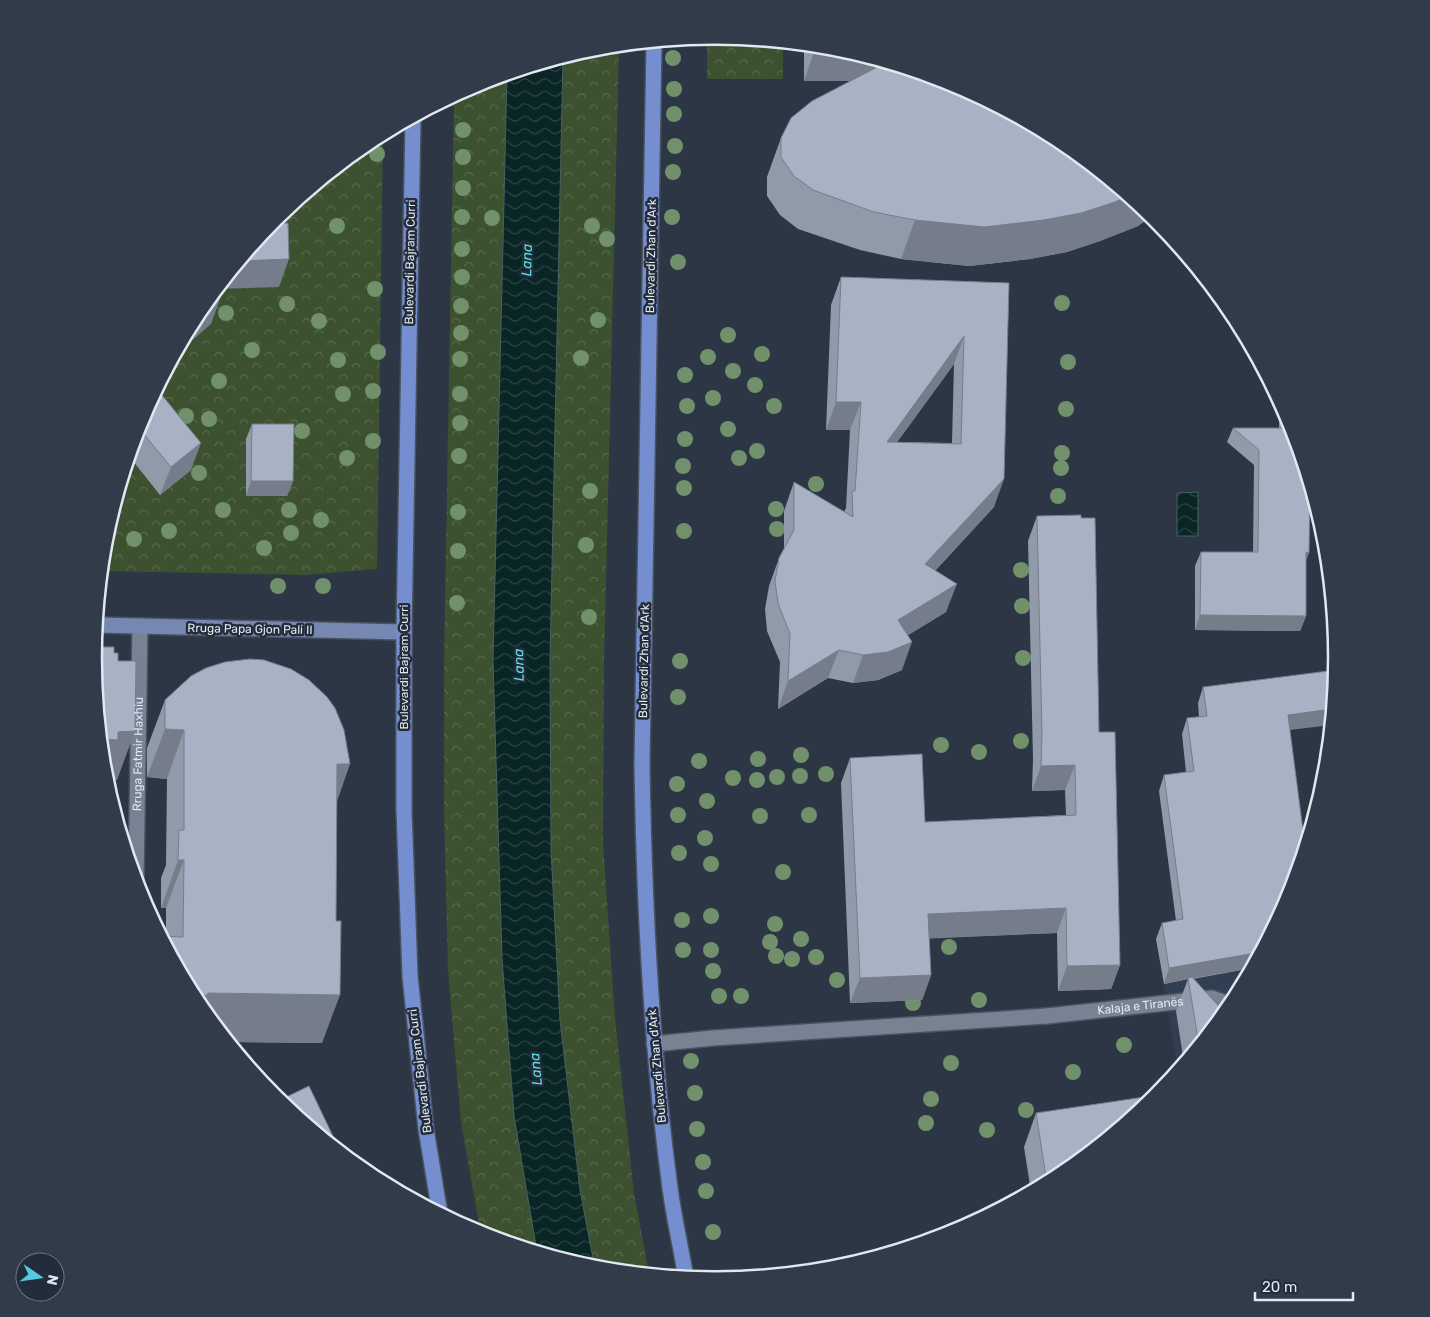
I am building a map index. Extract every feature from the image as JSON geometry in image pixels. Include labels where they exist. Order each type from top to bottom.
[{"type":"main road","name":"Bulevardi Zhan d'Ark","points":[[654,48],[642,763],[644,875],[654,1044],[670,1190],[685,1271]]},
{"type":"main road","name":"Bulevardi Bajram Curri","points":[[413,124],[404,632],[404,810],[410,976],[426,1129],[439,1206]]},
{"type":"street","name":"Rruga Papa Gjon Pali II","points":[[103,625],[404,632]]},
{"type":"street","name":"Rruga Fatmir Haxhiu","points":[[136,862],[140,626]]},
{"type":"street","name":"Kalaja e Tiranës","points":[[654,1044],[713,1038],[1047,1016],[1212,998],[1223,1002]]},
{"type":"shaded area","points":[[1269,922],[1225,999],[1202,1032],[1177,1062],[1156,939]]},
{"type":"green space","points":[[707,45],[783,49],[783,79],[707,79]]},
{"type":"green space","points":[[619,53],[604,664],[603,843],[615,1018],[634,1193],[648,1268],[593,1260],[580,1190],[560,1020],[551,850],[550,661],[563,64]]},
{"type":"green space","points":[[507,82],[493,660],[502,959],[514,1116],[536,1245],[479,1225],[461,1122],[448,971],[444,811],[444,661],[454,104]]},
{"type":"green space","points":[[383,143],[377,569],[306,575],[108,571],[122,500],[148,424],[165,387],[205,318],[228,285],[281,225],[310,197]]},
{"type":"water","name":"Lana","points":[[563,64],[550,661],[551,850],[560,1020],[580,1190],[593,1260],[536,1245],[514,1116],[502,959],[493,660],[507,82]]},
{"type":"water","points":[[1198,492],[1198,536],[1177,536],[1177,493]]},
{"type":"building","points":[[877,67],[950,92],[1022,127],[1056,148],[1122,199],[1081,213],[1044,220],[984,227],[915,220],[874,212],[813,190],[794,176],[781,157],[781,138],[791,118],[812,101]]},
{"type":"building","points":[[283,223],[288,223],[289,259],[248,261],[254,254]]},
{"type":"building","points":[[841,277],[1009,283],[1004,479],[925,564],[957,584],[898,620],[912,642],[888,652],[863,655],[839,650],[788,681],[790,634],[778,603],[775,581],[779,558],[794,530],[794,482],[853,517],[852,491],[855,491],[861,402],[836,402]],"holes":[[[964,336],[961,444],[887,442]]]},
{"type":"building","points":[[162,395],[201,443],[171,467],[144,434]]},
{"type":"building","points":[[252,424],[294,424],[293,481],[251,481]]},
{"type":"building","points":[[1233,428],[1284,428],[1296,461],[1310,507],[1309,553],[1306,552],[1306,616],[1200,615],[1201,552],[1258,552],[1259,450]]},
{"type":"building","points":[[1081,515],[1081,518],[1095,518],[1099,732],[1115,732],[1120,965],[1067,966],[1066,908],[928,914],[931,975],[860,978],[850,758],[922,754],[925,822],[1076,815],[1075,765],[1041,766],[1042,734],[1037,516]]},
{"type":"building","points":[[102,647],[114,647],[114,653],[118,653],[118,661],[136,661],[135,731],[118,732],[118,740],[107,739],[103,699]]},
{"type":"building","points":[[250,659],[264,660],[291,669],[309,680],[327,697],[335,708],[344,730],[350,764],[337,764],[336,921],[341,921],[340,995],[208,993],[207,995],[203,995],[168,936],[183,937],[184,860],[178,860],[179,830],[184,830],[184,730],[165,729],[165,700],[191,676],[206,668],[225,662]]},
{"type":"building","points":[[1328,671],[1326,710],[1288,715],[1303,832],[1282,893],[1265,930],[1252,954],[1169,968],[1162,923],[1183,919],[1164,775],[1194,771],[1187,718],[1207,716],[1203,687]]},
{"type":"building","points":[[1192,977],[1219,1007],[1198,1037],[1188,978]]},
{"type":"building","points":[[309,1086],[334,1139],[310,1120],[286,1097]]},
{"type":"building","points":[[1144,1097],[1120,1120],[1046,1175],[1036,1113]]}]
